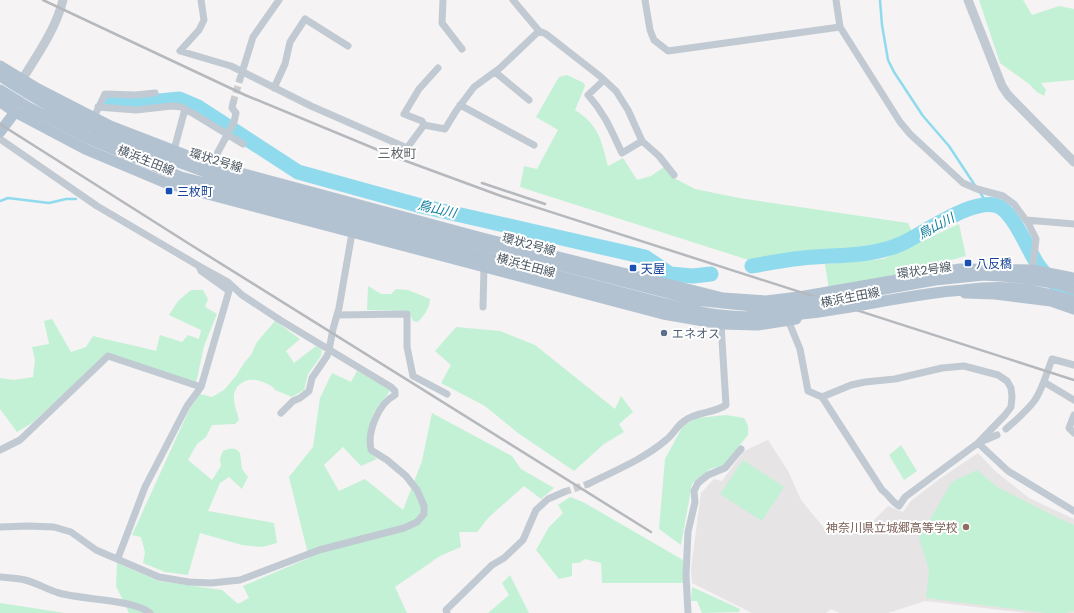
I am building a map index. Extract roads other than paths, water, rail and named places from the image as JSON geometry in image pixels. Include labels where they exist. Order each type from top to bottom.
[{"type":"main road","name":"横浜生田線","points":[[0,66],[22,80],[96,112],[110,126],[211,164],[486,239],[723,298],[766,301],[807,296],[960,270],[1033,270],[1074,278]]},
{"type":"main road","name":"環状2号線","points":[[0,76],[31,96],[95,129],[208,173],[695,300],[752,306],[794,305],[935,280],[984,275],[1015,277],[1060,284],[1074,288]]},
{"type":"main road","points":[[1,104],[22,80]]},
{"type":"main road","name":"環状2号線","points":[[0,90],[26,106],[87,138],[181,177],[693,310],[720,315],[760,317],[794,315],[828,311],[941,291],[983,288],[1012,288],[1057,296],[1074,301]]},
{"type":"main road","name":"横浜生田線","points":[[1,104],[85,149],[166,183],[663,314],[721,324],[758,325],[822,316],[912,297],[947,292],[995,294],[1052,301],[1074,309]]},
{"type":"main road","points":[[0,132],[15,112]]},
{"type":"street","points":[[15,112],[22,80],[48,36],[58,16],[63,0]]},
{"type":"street","points":[[201,0],[204,20],[199,30],[180,51],[231,66],[241,76],[274,88],[407,148],[424,125]]},
{"type":"street","points":[[241,76],[253,37],[279,0]]},
{"type":"street","points":[[442,0],[442,23],[462,48]]},
{"type":"street","points":[[513,0],[539,31],[546,34],[616,91],[628,110],[642,141],[659,156],[674,175]]},
{"type":"street","points":[[645,0],[650,30],[654,40],[668,50],[840,27]]},
{"type":"street","points":[[836,0],[840,27],[900,122],[910,134],[963,183],[977,189],[1003,196],[1014,204],[1026,220],[1036,240],[1028,298]]},
{"type":"street","points":[[968,0],[1002,86],[1008,95],[1074,162]]},
{"type":"street","points":[[274,88],[286,64],[290,42],[305,19],[348,46]]},
{"type":"street","points":[[438,68],[419,89],[404,114],[422,121],[424,125],[445,129],[460,105],[474,87],[495,72],[539,31]]},
{"type":"street","points":[[495,72],[529,100]]},
{"type":"street","points":[[604,80],[588,95],[599,107],[622,153],[642,141]]},
{"type":"street","points":[[155,93],[135,95],[105,94],[96,112],[172,106],[185,109],[243,144]]},
{"type":"street","points":[[211,164],[234,122],[236,113],[232,108],[233,104]]},
{"type":"street","points":[[460,105],[534,145]]},
{"type":"street","points":[[174,150],[185,109]]},
{"type":"street","points":[[0,139],[97,206],[228,282],[242,295],[329,350],[392,387],[395,391],[395,395],[388,399],[377,415],[369,442],[371,450],[388,460],[406,476],[417,490],[424,506],[424,514],[417,522],[404,528],[319,550],[240,580],[212,583],[189,582],[159,577],[118,558],[96,550],[71,532],[54,527],[0,527]]},
{"type":"street","points":[[1026,220],[1074,224]]},
{"type":"street","points":[[281,413],[293,401],[310,391],[312,378],[327,356],[332,329],[337,314],[352,233]]},
{"type":"street","points":[[118,558],[145,487],[187,406],[201,387],[229,291],[201,271],[199,266]]},
{"type":"street","points":[[483,307],[484,267]]},
{"type":"street","points":[[337,314],[407,314],[407,347],[414,376],[447,394]]},
{"type":"street","points":[[788,320],[800,349],[808,391],[822,397],[882,490],[892,502],[899,506],[905,497],[978,443],[1011,407],[1012,397],[1010,388],[1006,381],[998,374],[964,366],[942,368],[895,380],[865,382],[851,385],[822,397]]},
{"type":"street","points":[[588,484],[641,457],[667,440],[682,422],[696,414],[720,409],[726,405],[721,324]]},
{"type":"street","points":[[0,450],[20,440],[108,356],[201,387]]},
{"type":"street","points":[[1006,429],[1035,399],[1044,382],[1052,359],[1074,365]]},
{"type":"street","points":[[1044,382],[1074,400]]},
{"type":"street","points":[[1074,415],[1069,428],[1074,432]]},
{"type":"street","points":[[978,443],[997,435]]},
{"type":"street","points":[[978,443],[1008,471],[1074,510]]},
{"type":"street","points":[[688,613],[686,575],[688,532],[695,502],[694,491],[698,483],[708,475],[725,468],[741,449]]},
{"type":"street","points":[[445,612],[492,565],[504,558],[523,540],[536,510],[548,499],[564,492]]},
{"type":"street","points":[[0,577],[25,580],[58,593],[77,597],[134,605],[145,609],[150,613]]},
{"type":"waterway","points":[[880,0],[882,25],[888,60],[894,72],[923,116],[949,146],[976,187]]},
{"type":"waterway","name":"鳥山川","points":[[108,101],[140,103],[179,99],[198,107],[298,172],[421,206],[645,257],[670,274],[693,276],[711,274]]},
{"type":"waterway","points":[[979,191],[988,205]]},
{"type":"waterway","points":[[0,201],[8,198],[49,203],[66,199],[76,199]]},
{"type":"waterway","name":"鳥山川","points":[[752,266],[799,258],[880,251],[901,244],[964,210],[990,204],[1000,207],[1006,211],[1016,225],[1041,270],[1074,302]]},
{"type":"tunnel","points":[[233,103],[240,79]]},
{"type":"tunnel","points":[[564,492],[588,484]]},
{"type":"railway","points":[[43,0],[245,95],[395,157],[501,196],[1074,380]]},
{"type":"railway","points":[[0,124],[651,532]]},
{"type":"railway","points":[[482,183],[545,204]]},
{"type":"place","name":"三枚町","points":[[169,191]]},
{"type":"place","name":"八反橋","points":[[968,263]]},
{"type":"place","name":"天屋","points":[[633,268]]},
{"type":"place","name":"エネオス","points":[[664,333]]},
{"type":"place","name":"神奈川県立城郷高等学校","points":[[966,527]]},
{"type":"district","name":"三枚町","points":[[397,153]]}]
